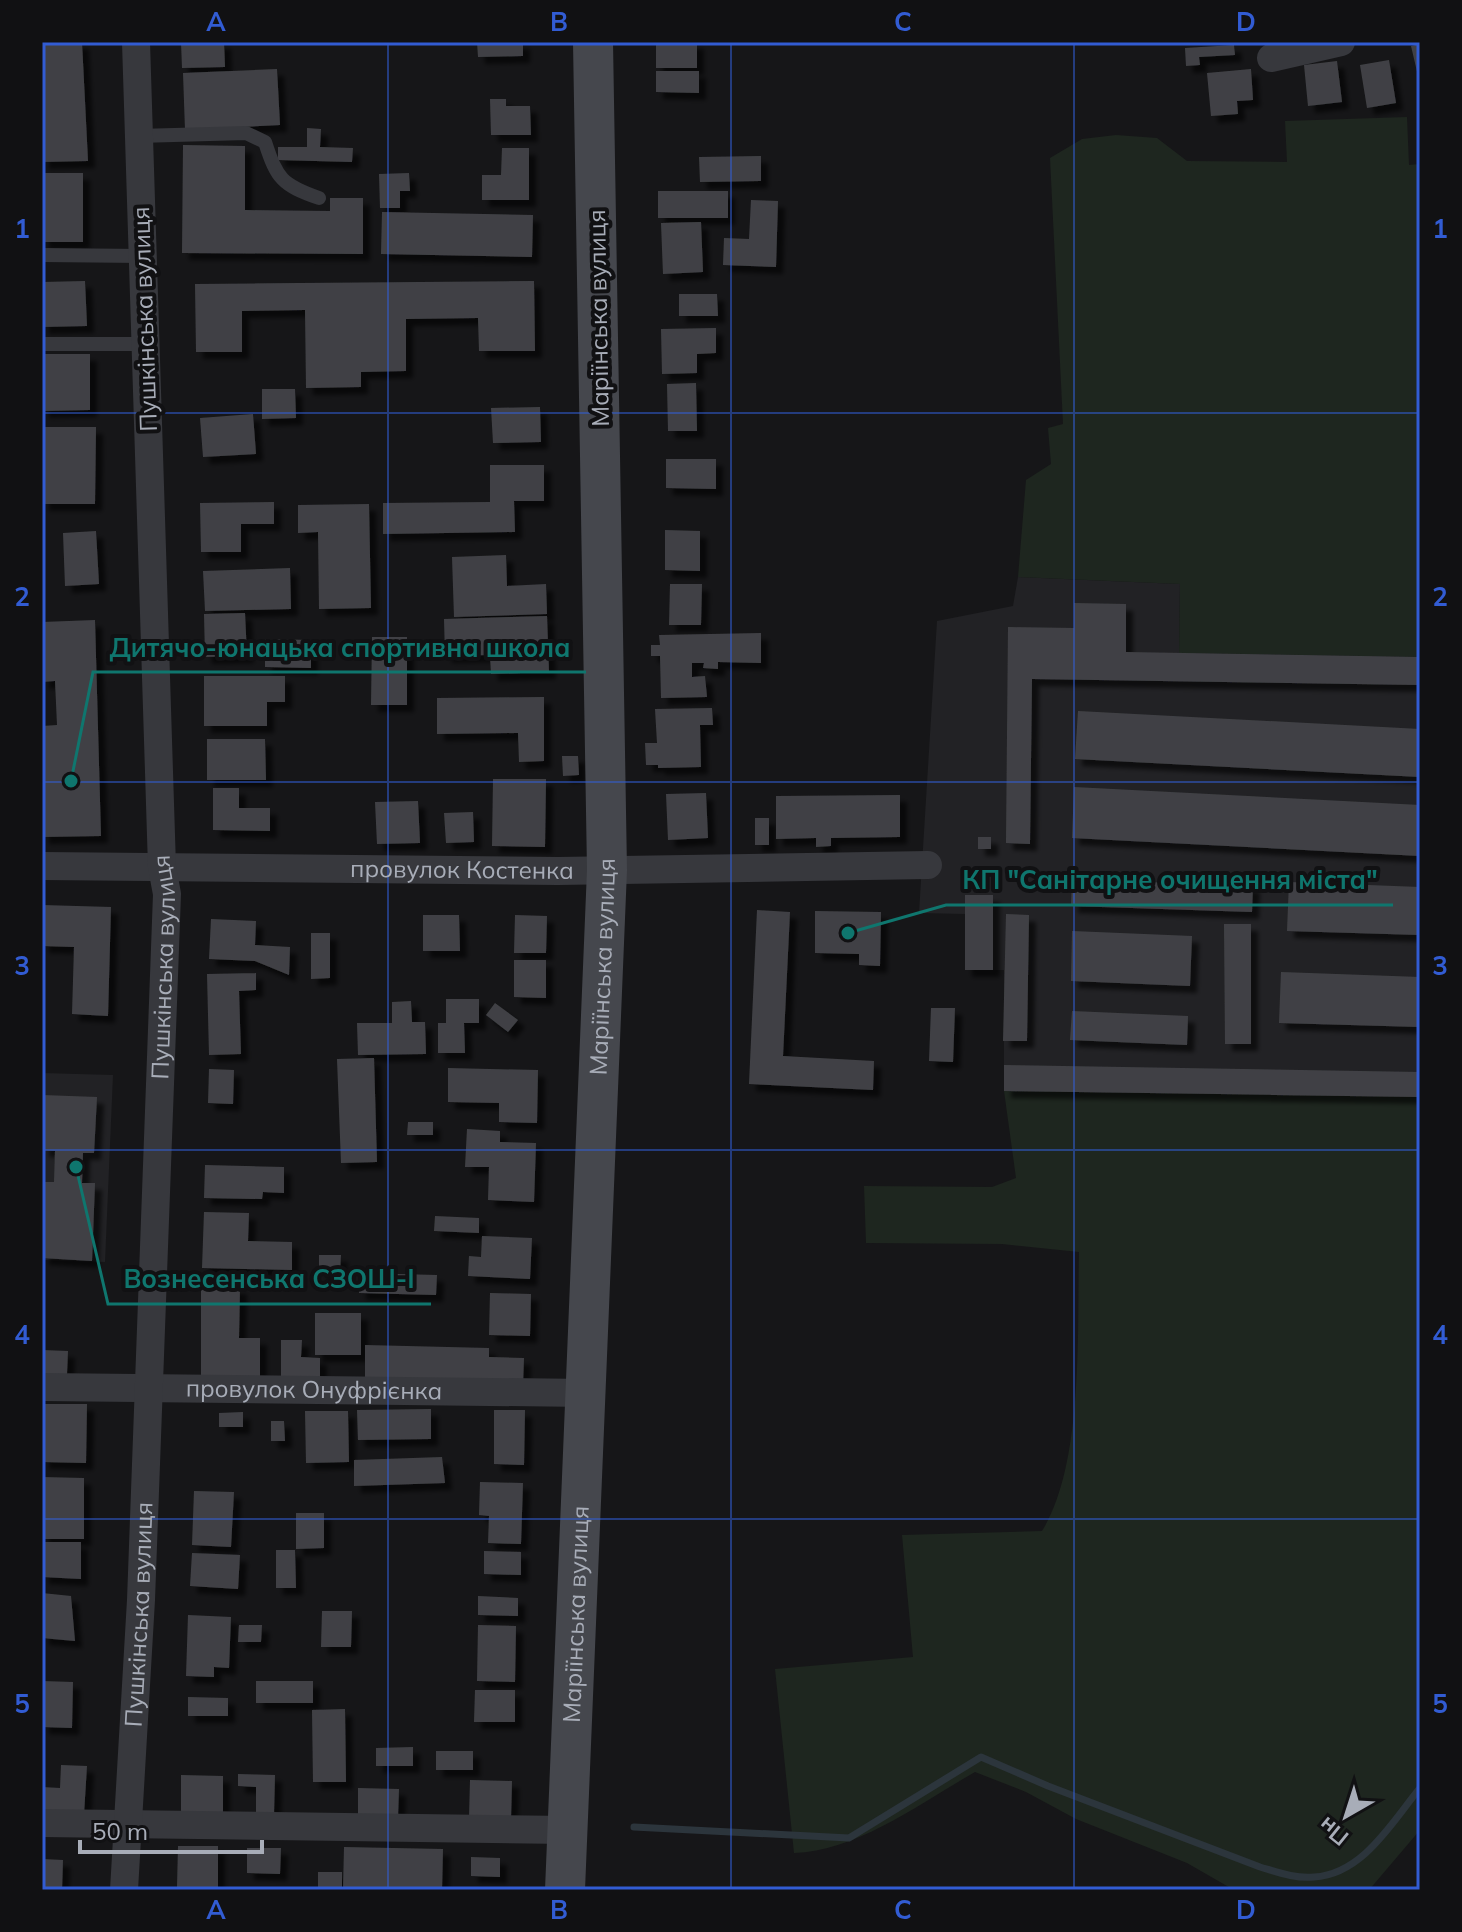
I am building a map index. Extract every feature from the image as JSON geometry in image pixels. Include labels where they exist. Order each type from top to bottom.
[{"type":"main road","name":"Маріїнська вулиця","points":[[565,1890],[588,1393],[607,870],[593,42]]},
{"type":"street","name":"Пушкінська вулиця","points":[[124,1890],[141,1600],[167,894],[162,867],[136,42]]},
{"type":"street","points":[[1271,58],[1341,42]]},
{"type":"street","name":"провулок Костенка","points":[[42,866],[607,870],[928,865]]},
{"type":"street","name":"провулок Онуфрієнка","points":[[42,1387],[588,1393]]},
{"type":"street","points":[[42,1823],[568,1830]]},
{"type":"lane","points":[[138,136],[246,133],[265,142],[275,172],[296,190],[319,198]]},
{"type":"lane","points":[[42,255],[143,256]]},
{"type":"lane","points":[[42,344],[145,344]]},
{"type":"shaded area","points":[[1407,117],[1409,165],[1420,164],[1420,657],[1179,653],[1180,584],[1018,577],[1026,480],[1051,464],[1048,428],[1063,424],[1050,158],[1082,139],[1116,135],[1157,138],[1187,161],[1287,162],[1285,121]]},
{"type":"shaded area","points":[[1018,577],[1180,584],[1179,653],[1420,657],[1420,1097],[1004,1091],[1004,970],[965,970],[965,914],[919,913],[937,621],[1013,606]]},
{"type":"shaded area","points":[[42,1073],[113,1075],[105,1262],[42,1260]]},
{"type":"shaded area","points":[[1004,1091],[1420,1097],[1420,1830],[1369,1890],[1234,1890],[1187,1863],[1076,1819],[1026,1792],[975,1772],[865,1835],[842,1844],[794,1853],[775,1669],[913,1657],[902,1535],[1042,1531],[1056,1503],[1072,1434],[1076,1396],[1079,1252],[1002,1244],[866,1243],[864,1186],[992,1187],[1016,1178]]},
{"type":"building","points":[[42,42],[82,42],[88,161],[42,162]]},
{"type":"building","points":[[181,42],[224,42],[225,67],[182,68]]},
{"type":"building","points":[[477,42],[523,42],[523,56],[478,57]]},
{"type":"building","points":[[656,42],[697,42],[697,68],[656,68]]},
{"type":"building","points":[[1420,44],[1420,79],[1419,80],[1411,46]]},
{"type":"building","points":[[1234,45],[1235,55],[1199,57],[1200,65],[1186,66],[1185,48]]},
{"type":"building","points":[[1389,60],[1396,103],[1367,108],[1360,65]]},
{"type":"building","points":[[1337,61],[1342,102],[1308,106],[1304,65]]},
{"type":"building","points":[[277,69],[280,125],[185,130],[183,73]]},
{"type":"building","points":[[1251,69],[1253,100],[1237,101],[1238,114],[1211,116],[1207,73]]},
{"type":"building","points":[[656,71],[699,71],[699,93],[656,92]]},
{"type":"building","points":[[490,99],[506,99],[506,106],[530,106],[531,135],[491,135]]},
{"type":"building","points":[[307,128],[321,129],[320,147],[353,148],[352,162],[278,160],[278,147],[307,147]]},
{"type":"building","points":[[183,145],[245,146],[245,210],[330,211],[330,198],[363,198],[363,254],[182,253]]},
{"type":"building","points":[[502,148],[529,148],[529,200],[482,200],[482,175],[501,175]]},
{"type":"building","points":[[761,156],[761,181],[700,182],[699,157]]},
{"type":"building","points":[[42,173],[83,173],[83,242],[42,242]]},
{"type":"building","points":[[409,173],[410,191],[400,191],[400,208],[380,208],[379,174]]},
{"type":"building","points":[[658,191],[728,191],[728,218],[658,218]]},
{"type":"building","points":[[751,200],[778,201],[776,267],[723,265],[724,238],[749,239]]},
{"type":"building","points":[[382,212],[533,215],[532,257],[381,254]]},
{"type":"building","points":[[701,222],[703,272],[663,274],[661,223]]},
{"type":"building","points":[[85,281],[87,326],[42,327],[42,282]]},
{"type":"building","points":[[534,281],[535,351],[479,351],[478,318],[406,319],[406,371],[361,372],[361,387],[306,388],[305,310],[242,311],[242,352],[196,352],[195,284]]},
{"type":"building","points":[[679,294],[717,294],[718,316],[679,316]]},
{"type":"building","points":[[716,328],[716,353],[697,354],[697,373],[662,374],[661,329]]},
{"type":"building","points":[[42,354],[90,354],[90,410],[42,411]]},
{"type":"building","points":[[696,383],[697,431],[668,431],[667,384]]},
{"type":"building","points":[[262,389],[295,389],[296,418],[262,419]]},
{"type":"building","points":[[540,407],[541,442],[493,443],[491,408]]},
{"type":"building","points":[[253,414],[256,454],[203,457],[200,418]]},
{"type":"building","points":[[42,427],[96,427],[95,504],[42,504]]},
{"type":"building","points":[[666,459],[716,459],[716,489],[666,488]]},
{"type":"building","points":[[490,465],[544,465],[544,501],[514,501],[515,532],[383,534],[383,503],[490,502]]},
{"type":"building","points":[[274,502],[274,524],[241,524],[241,552],[201,552],[200,503]]},
{"type":"building","points":[[369,504],[371,608],[319,609],[318,532],[298,533],[298,505]]},
{"type":"building","points":[[665,530],[700,531],[700,571],[665,570]]},
{"type":"building","points":[[96,531],[99,584],[65,586],[63,533]]},
{"type":"building","points":[[506,555],[507,586],[546,584],[547,614],[454,617],[452,557]]},
{"type":"building","points":[[290,568],[291,609],[205,611],[203,571]]},
{"type":"building","points":[[670,584],[702,584],[701,625],[669,625]]},
{"type":"building","points":[[1074,603],[1126,604],[1126,652],[1420,657],[1420,685],[1032,679],[1030,844],[1006,843],[1008,627],[1074,628]]},
{"type":"building","points":[[245,613],[247,656],[205,657],[204,614]]},
{"type":"building","points":[[547,616],[549,672],[491,674],[490,655],[445,656],[444,619]]},
{"type":"building","points":[[95,620],[101,836],[42,837],[42,726],[57,725],[55,681],[42,682],[42,622]]},
{"type":"building","points":[[761,633],[761,663],[718,662],[718,669],[703,668],[704,663],[692,663],[692,677],[705,676],[707,697],[661,698],[660,656],[651,656],[651,645],[660,645],[659,635]]},
{"type":"building","points":[[372,637],[407,637],[407,705],[371,705]]},
{"type":"building","points":[[265,639],[311,640],[311,668],[265,667]]},
{"type":"building","points":[[204,676],[285,676],[285,702],[267,702],[267,726],[204,726]]},
{"type":"building","points":[[544,697],[544,761],[519,762],[518,733],[437,734],[437,698]]},
{"type":"building","points":[[712,708],[713,725],[700,725],[701,767],[658,768],[658,765],[646,765],[645,743],[657,743],[655,709]]},
{"type":"building","points":[[1078,711],[1420,729],[1420,777],[1075,759]]},
{"type":"building","points":[[207,739],[265,739],[266,780],[207,780]]},
{"type":"building","points":[[562,756],[578,756],[579,775],[563,776]]},
{"type":"building","points":[[493,779],[546,779],[545,847],[492,846]]},
{"type":"building","points":[[1074,787],[1420,805],[1420,856],[1072,838]]},
{"type":"building","points":[[213,788],[239,788],[239,808],[270,808],[270,831],[213,830]]},
{"type":"building","points":[[706,793],[708,838],[668,840],[666,794]]},
{"type":"building","points":[[900,795],[900,837],[831,838],[831,846],[816,847],[816,838],[776,839],[776,796]]},
{"type":"building","points":[[418,801],[420,843],[377,844],[375,802]]},
{"type":"building","points":[[473,812],[474,842],[446,843],[444,813]]},
{"type":"building","points":[[755,818],[769,818],[769,845],[755,845]]},
{"type":"building","points":[[978,837],[991,837],[991,849],[978,849]]},
{"type":"building","points":[[1072,880],[1253,885],[1252,912],[1071,906]]},
{"type":"building","points":[[1289,882],[1420,887],[1420,935],[1287,931]]},
{"type":"building","points":[[965,895],[993,895],[993,970],[965,970]]},
{"type":"building","points":[[42,905],[111,907],[108,1016],[72,1014],[74,947],[42,946]]},
{"type":"building","points":[[757,910],[790,912],[783,1056],[874,1061],[873,1090],[749,1084]]},
{"type":"building","points":[[815,911],[881,912],[880,966],[859,965],[859,954],[815,953]]},
{"type":"building","points":[[1006,914],[1029,915],[1027,1041],[1003,1041]]},
{"type":"building","points":[[423,915],[459,915],[460,951],[423,951]]},
{"type":"building","points":[[515,915],[547,916],[546,953],[514,953]]},
{"type":"building","points":[[211,919],[256,921],[255,945],[290,947],[289,975],[255,961],[209,959]]},
{"type":"building","points":[[1224,924],[1251,924],[1251,1044],[1225,1044]]},
{"type":"building","points":[[1072,931],[1192,936],[1190,986],[1071,981]]},
{"type":"building","points":[[311,933],[330,933],[330,978],[311,979]]},
{"type":"building","points":[[514,960],[546,960],[546,998],[514,997]]},
{"type":"building","points":[[1281,972],[1420,977],[1420,1027],[1279,1023]]},
{"type":"building","points":[[256,973],[256,990],[239,991],[241,1054],[209,1055],[207,974]]},
{"type":"building","points":[[446,999],[479,999],[479,1023],[464,1023],[465,1053],[438,1053],[438,1023],[446,1023]]},
{"type":"building","points":[[411,1001],[412,1022],[425,1022],[426,1054],[358,1055],[357,1023],[392,1023],[392,1002]]},
{"type":"building","points":[[495,1003],[518,1020],[508,1032],[486,1015]]},
{"type":"building","points":[[931,1008],[955,1008],[953,1062],[929,1061]]},
{"type":"building","points":[[1072,1011],[1188,1016],[1187,1045],[1070,1040]]},
{"type":"building","points":[[374,1058],[377,1162],[341,1163],[337,1059]]},
{"type":"building","points":[[1004,1065],[1420,1072],[1420,1097],[1004,1091]]},
{"type":"building","points":[[448,1068],[538,1070],[537,1123],[499,1122],[499,1103],[448,1102]]},
{"type":"building","points":[[209,1069],[234,1070],[233,1104],[208,1103]]},
{"type":"building","points":[[42,1095],[97,1097],[94,1153],[83,1153],[82,1183],[95,1183],[92,1261],[42,1258],[42,1182],[54,1182],[55,1151],[42,1150]]},
{"type":"building","points":[[408,1122],[433,1122],[433,1135],[407,1135]]},
{"type":"building","points":[[467,1129],[500,1131],[500,1142],[536,1143],[534,1202],[488,1200],[489,1167],[465,1167]]},
{"type":"building","points":[[205,1165],[284,1167],[284,1193],[263,1192],[262,1199],[204,1198]]},
{"type":"building","points":[[204,1212],[249,1213],[248,1241],[292,1242],[292,1270],[202,1268]]},
{"type":"building","points":[[435,1216],[479,1218],[479,1233],[434,1231]]},
{"type":"building","points":[[482,1236],[532,1238],[530,1279],[468,1276],[469,1256],[481,1257]]},
{"type":"building","points":[[319,1255],[341,1255],[340,1272],[319,1271]]},
{"type":"building","points":[[359,1273],[437,1275],[436,1295],[359,1293]]},
{"type":"building","points":[[201,1287],[240,1287],[239,1338],[260,1338],[260,1381],[201,1381]]},
{"type":"building","points":[[490,1293],[531,1294],[530,1336],[489,1335]]},
{"type":"building","points":[[315,1313],[361,1313],[361,1355],[315,1355]]},
{"type":"building","points":[[281,1340],[302,1340],[301,1357],[320,1358],[320,1382],[281,1382]]},
{"type":"building","points":[[365,1345],[489,1348],[489,1357],[524,1358],[523,1384],[365,1381]]},
{"type":"building","points":[[42,1350],[68,1351],[67,1374],[42,1374]]},
{"type":"building","points":[[42,1404],[87,1404],[86,1463],[42,1462]]},
{"type":"building","points":[[431,1409],[431,1439],[358,1440],[357,1410]]},
{"type":"building","points":[[494,1410],[525,1410],[524,1465],[494,1464]]},
{"type":"building","points":[[305,1411],[348,1411],[349,1462],[306,1463]]},
{"type":"building","points":[[243,1412],[243,1427],[219,1427],[219,1413]]},
{"type":"building","points":[[271,1421],[284,1421],[285,1441],[271,1441]]},
{"type":"building","points":[[442,1457],[445,1483],[354,1486],[354,1460]]},
{"type":"building","points":[[42,1477],[84,1478],[84,1539],[42,1539]]},
{"type":"building","points":[[480,1482],[523,1483],[521,1544],[488,1543],[489,1516],[479,1515]]},
{"type":"building","points":[[194,1491],[234,1492],[231,1547],[192,1545]]},
{"type":"building","points":[[296,1513],[324,1513],[324,1548],[296,1549]]},
{"type":"building","points":[[42,1542],[81,1542],[81,1579],[42,1577]]},
{"type":"building","points":[[276,1550],[295,1550],[296,1588],[276,1588]]},
{"type":"building","points":[[484,1551],[521,1552],[521,1575],[484,1574]]},
{"type":"building","points":[[192,1553],[240,1555],[238,1589],[190,1586]]},
{"type":"building","points":[[42,1593],[71,1596],[75,1641],[42,1638]]},
{"type":"building","points":[[478,1596],[518,1598],[518,1616],[478,1615]]},
{"type":"building","points":[[322,1611],[352,1611],[351,1647],[321,1647]]},
{"type":"building","points":[[188,1615],[231,1617],[229,1668],[214,1667],[214,1677],[186,1676]]},
{"type":"building","points":[[239,1625],[262,1625],[261,1642],[238,1642]]},
{"type":"building","points":[[478,1625],[516,1626],[515,1682],[477,1681]]},
{"type":"building","points":[[42,1681],[73,1682],[72,1728],[42,1727]]},
{"type":"building","points":[[256,1681],[313,1681],[313,1703],[256,1703]]},
{"type":"building","points":[[475,1690],[515,1690],[515,1722],[474,1722]]},
{"type":"building","points":[[188,1697],[228,1698],[228,1716],[188,1716]]},
{"type":"building","points":[[345,1709],[346,1782],[313,1782],[312,1710]]},
{"type":"building","points":[[413,1747],[413,1766],[376,1766],[376,1748]]},
{"type":"building","points":[[436,1751],[473,1751],[473,1770],[436,1770]]},
{"type":"building","points":[[61,1765],[87,1766],[84,1814],[42,1811],[42,1787],[60,1788]]},
{"type":"building","points":[[238,1774],[275,1775],[274,1814],[256,1813],[256,1787],[238,1786]]},
{"type":"building","points":[[181,1775],[223,1776],[223,1814],[181,1813]]},
{"type":"building","points":[[470,1780],[512,1781],[511,1819],[469,1818]]},
{"type":"building","points":[[358,1788],[399,1789],[398,1817],[358,1816]]},
{"type":"building","points":[[178,1846],[218,1846],[218,1887],[177,1887]]},
{"type":"building","points":[[344,1847],[443,1849],[442,1890],[343,1890]]},
{"type":"building","points":[[247,1848],[281,1848],[280,1874],[247,1873]]},
{"type":"building","points":[[471,1857],[500,1858],[500,1877],[471,1876]]},
{"type":"building","points":[[42,1859],[63,1860],[62,1890],[42,1890]]},
{"type":"building","points":[[318,1872],[342,1872],[342,1890],[318,1890]]},
{"type":"waterway","points":[[634,1827],[849,1838],[981,1757],[1048,1786],[1260,1867],[1287,1875],[1314,1877],[1331,1874],[1362,1856],[1420,1788]]},
{"type":"place","name":"Дитячо-юнацька спортивна школа","points":[[71,781]]},
{"type":"place","name":"КП \"Санітарне очищення міста\"","points":[[848,933]]},
{"type":"place","name":"Вознесенська СЗОШ-І","points":[[76,1167]]}]
